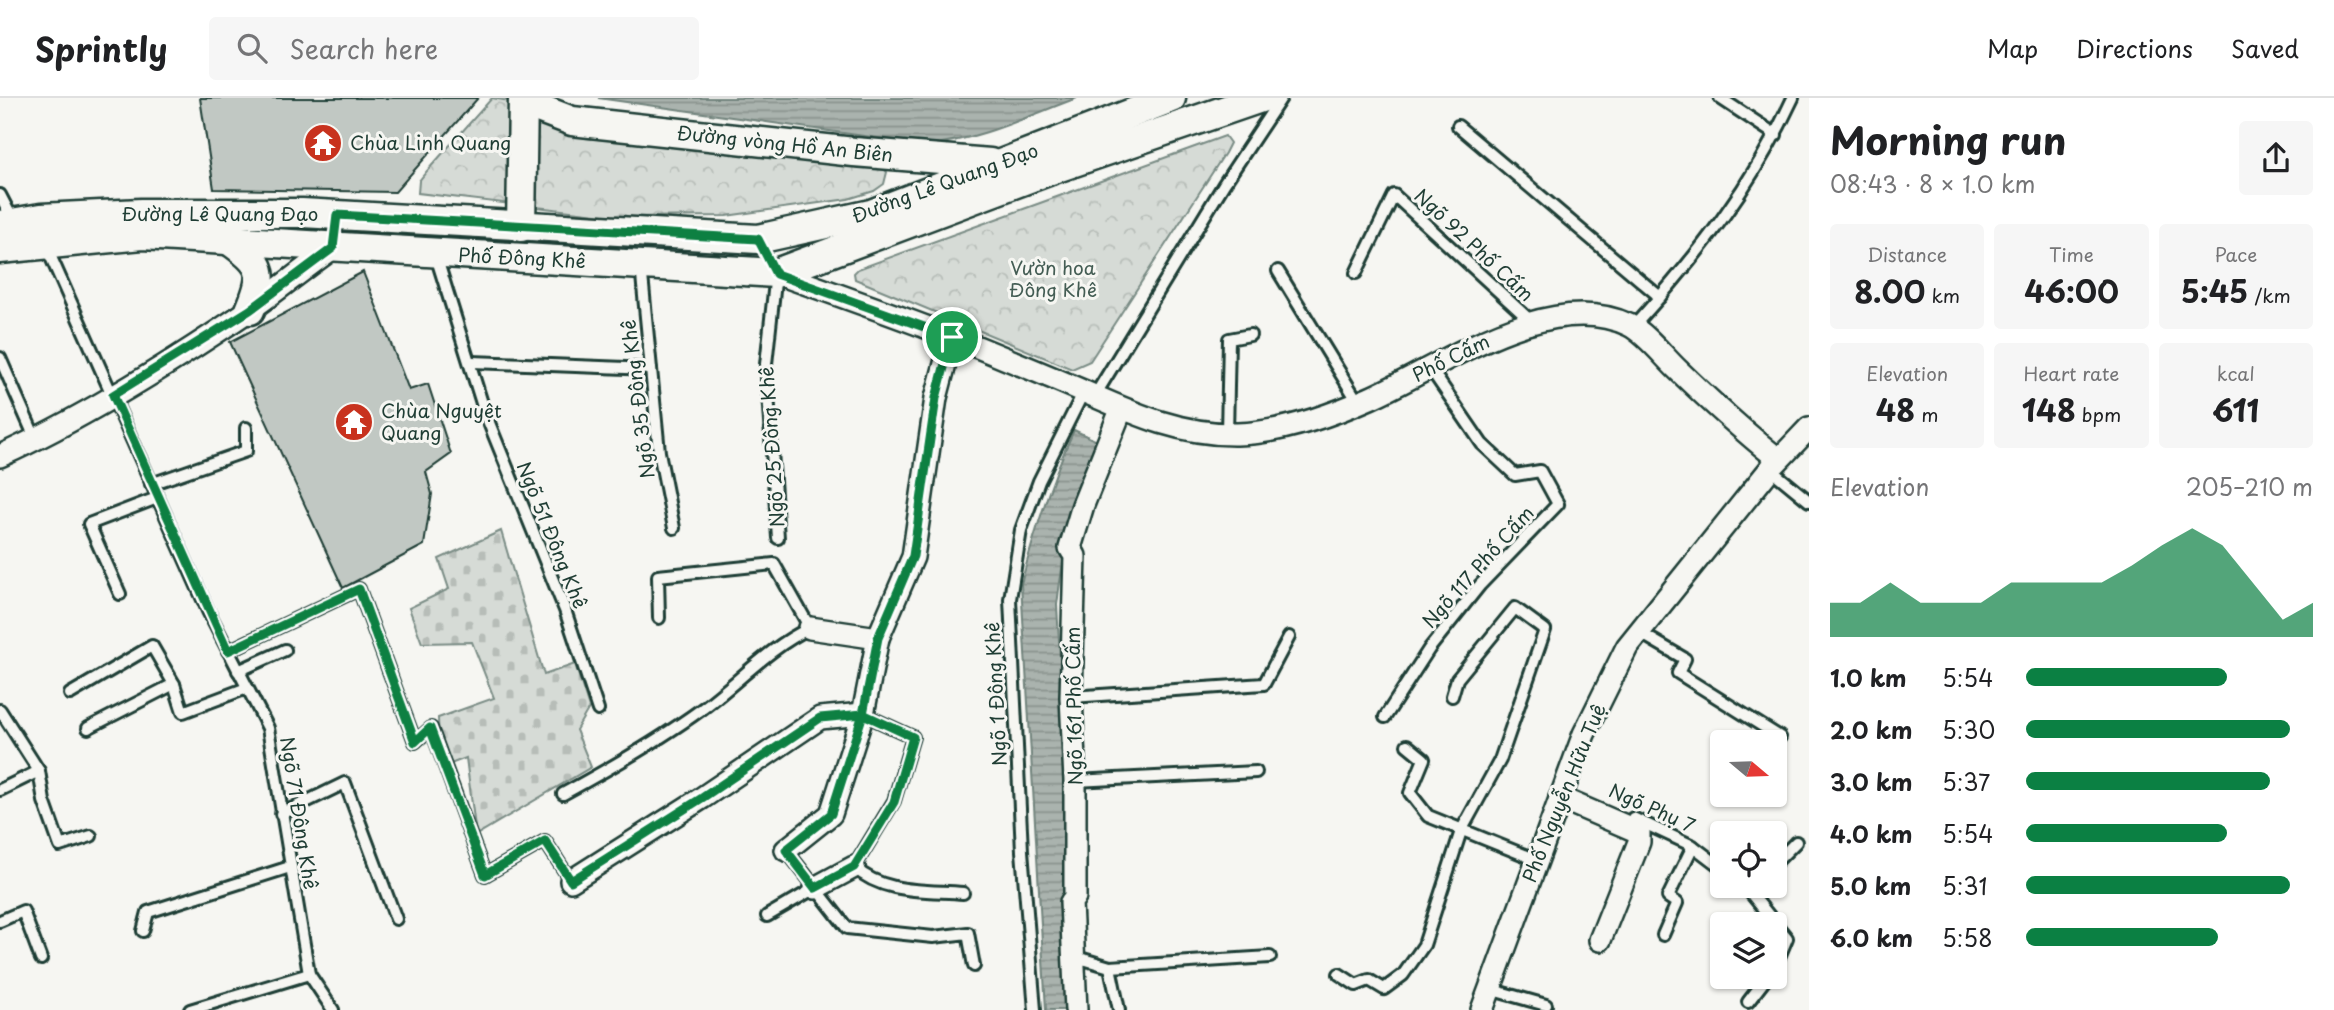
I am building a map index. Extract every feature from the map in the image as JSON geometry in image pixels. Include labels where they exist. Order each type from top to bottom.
[{"type":"street","name":"Đường Lê Quang Đạo","points":[[7,223],[141,213],[337,215],[758,239],[871,214],[1171,98]]},
{"type":"street","name":"Đường Lê Quang Đạo","points":[[776,274],[1048,171],[1261,98]]},
{"type":"street","name":"Đường vòng Hồ An Biên","points":[[521,227],[524,100],[572,121],[1048,171]]},
{"type":"street","points":[[0,456],[36,440],[250,310],[333,248],[337,215]]},
{"type":"street","name":"Đường Lê Quang Đạo","points":[[0,249],[142,235],[333,248]]},
{"type":"street","points":[[758,239],[776,274]]},
{"type":"street","points":[[230,241],[253,257],[260,271],[261,284],[250,310]]},
{"type":"street","name":"Phố Đông Khê","points":[[333,248],[776,274],[952,337],[1089,394]]},
{"type":"street","name":"Phố Cấm","points":[[1089,394],[1121,410],[1183,429],[1227,433],[1293,426],[1358,402],[1430,368],[1468,345],[1532,323],[1584,315],[1607,316],[1633,327],[1774,464]]},
{"type":"street","points":[[786,850],[831,814],[863,714],[878,638],[913,556],[936,398],[952,337]]},
{"type":"street","points":[[1076,1010],[1071,902],[1066,897],[1069,822],[1062,563],[1121,410]]},
{"type":"street","points":[[1774,464],[1809,428]]},
{"type":"street","name":"Phố Nguyễn Hữu Tuệ","points":[[1482,1010],[1584,734],[1627,647],[1774,464]]},
{"type":"street","points":[[810,628],[878,638]]},
{"type":"street","name":"Ngõ 161 Phố Cấm","points":[[1064,698],[1075,781],[1069,822]]},
{"type":"street","points":[[571,881],[702,798],[820,718],[863,714]]},
{"type":"street","points":[[1562,793],[1639,832],[1639,842],[1600,940]]},
{"type":"street","points":[[815,888],[854,867]]},
{"type":"lane","name":"Ngõ 1 Đông Khê","points":[[1035,1010],[1022,851],[1010,599],[1021,530],[1039,481],[1089,394],[1281,98]]},
{"type":"lane","points":[[1720,98],[1776,135]]},
{"type":"lane","points":[[1633,327],[1691,264],[1737,200],[1776,135],[1793,98]]},
{"type":"lane","points":[[1458,126],[1660,298]]},
{"type":"lane","points":[[0,195],[7,223]]},
{"type":"lane","name":"Ngõ 92 Phố Cấm","points":[[1356,273],[1394,195],[1532,323]]},
{"type":"lane","name":"Ngõ 71 Đông Khê","points":[[45,243],[157,498],[228,651],[268,728],[309,974],[333,1010]]},
{"type":"lane","name":"Ngõ 51 Đông Khê","points":[[436,253],[472,362],[485,413],[565,610],[598,710]]},
{"type":"lane","name":"Ngõ 35 Đông Khê","points":[[641,265],[659,452],[674,528]]},
{"type":"lane","points":[[1278,271],[1358,402]]},
{"type":"lane","name":"Ngõ 25 Đông Khê","points":[[776,274],[766,363],[778,538]]},
{"type":"lane","points":[[1227,433],[1229,340],[1250,335]]},
{"type":"lane","points":[[0,358],[36,440]]},
{"type":"lane","points":[[472,362],[651,369]]},
{"type":"lane","name":"Ngõ 117 Phố Cấm","points":[[1385,717],[1429,649],[1480,585],[1558,504],[1541,471],[1516,475],[1482,444],[1430,368]]},
{"type":"lane","points":[[151,484],[246,451],[246,428]]},
{"type":"lane","points":[[1774,464],[1809,501]]},
{"type":"lane","points":[[120,594],[89,524],[157,498]]},
{"type":"lane","points":[[564,794],[620,764],[703,708],[784,640],[810,628],[774,564],[658,576],[659,618]]},
{"type":"lane","points":[[228,651],[359,589],[415,742],[430,728],[485,875],[545,841],[571,881]]},
{"type":"lane","points":[[1339,974],[1356,985],[1368,980],[1384,989],[1403,975],[1424,945],[1429,922],[1461,831],[1500,760],[1527,674],[1545,630],[1515,608],[1457,679],[1452,696]]},
{"type":"lane","points":[[1639,632],[1685,659],[1678,673],[1769,730]]},
{"type":"lane","points":[[1064,698],[1264,684],[1289,638]]},
{"type":"lane","points":[[70,694],[152,646],[174,684],[183,712],[247,688]]},
{"type":"lane","points":[[238,671],[285,650]]},
{"type":"lane","points":[[88,728],[174,684]]},
{"type":"lane","points":[[0,710],[39,771],[44,801],[60,846],[92,836]]},
{"type":"lane","points":[[863,714],[913,737],[894,802],[854,867],[868,881],[883,886],[963,893]]},
{"type":"lane","points":[[1407,745],[1424,759],[1410,793],[1428,816],[1538,860]]},
{"type":"lane","points":[[0,790],[39,771]]},
{"type":"lane","points":[[1075,781],[1256,772]]},
{"type":"lane","points":[[281,814],[345,783],[396,919]]},
{"type":"lane","name":"Ngõ Phụ 7","points":[[1562,793],[1693,846],[1710,859]]},
{"type":"lane","points":[[1787,851],[1796,842]]},
{"type":"lane","points":[[1663,935],[1677,904],[1668,897],[1693,846]]},
{"type":"lane","points":[[786,850],[847,928],[933,937],[968,933],[974,965]]},
{"type":"lane","points":[[143,931],[148,912],[290,867]]},
{"type":"lane","points":[[767,916],[815,888]]},
{"type":"lane","points":[[0,921],[23,911],[41,959]]},
{"type":"lane","points":[[1075,967],[1083,959],[1110,967],[1270,957]]},
{"type":"lane","points":[[1110,967],[1119,1010]]},
{"type":"lane","points":[[190,1010],[309,974]]},
{"type":"lane","points":[[1489,989],[1546,1005]]},
{"type":"lane","points":[[1748,1002],[1758,989]]},
{"type":"green space","points":[[492,98],[509,101],[519,117],[585,138],[876,162],[887,172],[884,184],[874,191],[848,199],[726,216],[622,217],[418,193],[419,181]]},
{"type":"green space","name":"Vườn hoa Đông Khê","points":[[1225,136],[1230,143],[1225,153],[1090,361],[1072,369],[855,279],[854,273],[858,269]]},
{"type":"green space","points":[[501,531],[544,675],[575,664],[589,708],[576,730],[591,767],[476,835],[466,758],[440,768],[438,718],[494,698],[472,642],[422,643],[409,608],[449,589],[439,559]]},
{"type":"shaded area","points":[[598,98],[1077,98],[985,133],[927,145]]},
{"type":"shaded area","points":[[1074,430],[1099,442],[1090,461],[1071,521],[1057,605],[1080,1010],[1046,1010],[1021,584],[1044,506]]},
{"type":"building","name":"Chùa Linh Quang","points":[[200,98],[478,98],[395,192],[214,189]]},
{"type":"building","name":"Chùa Nguyệt Quang","points":[[363,272],[409,390],[428,384],[451,454],[426,472],[432,494],[424,545],[343,588],[230,342]]},
{"type":"place","name":"Chùa Linh Quang","points":[[323,143]]},
{"type":"place","name":"Chùa Nguyệt Quang","points":[[354,422]]},
{"type":"route","points":[[952,337],[776,274],[758,239],[718,239],[337,215],[333,248],[300,270],[250,310],[113,395],[228,651],[359,589],[415,742],[430,728],[485,875],[545,841],[571,881],[702,798],[820,718],[863,714],[913,737],[894,802],[854,867],[815,888],[786,850],[831,814],[863,714],[878,638],[913,556],[936,398],[952,337]]}]
